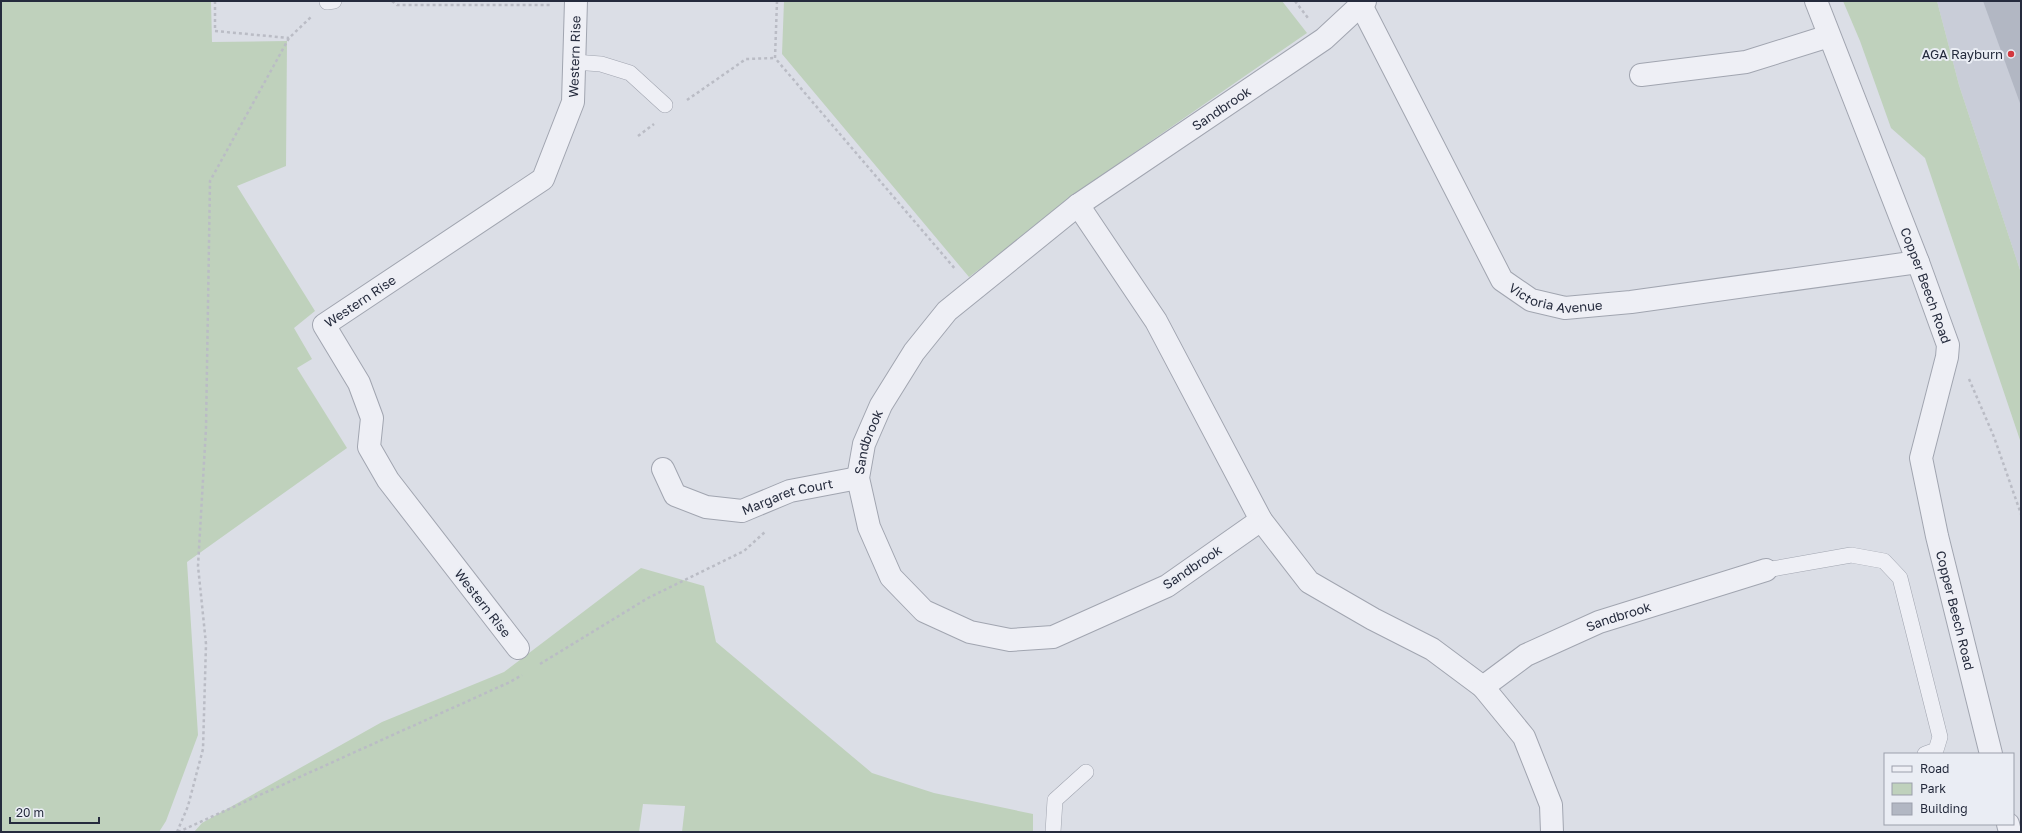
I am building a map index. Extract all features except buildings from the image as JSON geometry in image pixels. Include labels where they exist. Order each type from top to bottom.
[{"type":"street","name":"Western Rise","points":[[518,648],[384,473],[369,447],[372,418],[359,383],[324,325],[544,179],[573,102],[576,1]]},
{"type":"street","name":"Copper Beech Road","points":[[1816,1],[1918,262],[1948,345],[1947,357],[1921,458],[1938,536],[1991,753]]},
{"type":"street","name":"Sandbrook","points":[[1261,520],[1167,586],[1053,637],[1010,640],[970,632],[924,611],[891,577],[869,527],[858,478],[864,444],[880,405],[914,352],[947,311],[1078,205],[1324,39],[1363,3]]},
{"type":"street","name":"Victoria Avenue","points":[[1363,3],[1502,280],[1531,300],[1565,308],[1631,302],[1918,262]]},
{"type":"street","points":[[1641,76],[1746,62],[1829,36]]},
{"type":"street","points":[[1078,205],[1156,321],[1261,520],[1309,582],[1373,619],[1432,649],[1483,687],[1524,737],[1551,804],[1552,832]]},
{"type":"street","name":"Margaret Court","points":[[663,469],[675,495],[706,507],[742,511],[790,491],[858,478]]},
{"type":"street","name":"Sandbrook","points":[[1483,687],[1526,654],[1599,622],[1766,570]]},
{"type":"lane","points":[[574,62],[601,64],[630,74],[665,105]]},
{"type":"lane","points":[[1766,570],[1851,555],[1884,561],[1900,578],[1940,737],[1936,750],[1928,753]]},
{"type":"lane","points":[[1053,832],[1055,800],[1086,772]]},
{"type":"path","points":[[215,1],[215,31],[289,38]]},
{"type":"path","points":[[392,1],[397,5],[551,5]]},
{"type":"path","points":[[777,1],[775,58],[972,290]]},
{"type":"path","points":[[177,832],[188,806],[203,749],[206,644],[198,566],[206,428],[210,181],[289,38],[330,2]]},
{"type":"path","points":[[682,104],[746,59],[775,58]]},
{"type":"path","points":[[638,136],[657,122]]},
{"type":"path","points":[[1947,357],[1962,362],[1994,437],[2021,514]]},
{"type":"path","points":[[536,666],[648,598],[744,551],[768,530]]},
{"type":"path","points":[[177,832],[510,682],[523,674]]},
{"type":"shaded area","points":[[1937,1],[2021,1],[2021,273],[1959,85]]},
{"type":"green space","points":[[1,1],[211,1],[212,42],[287,41],[286,166],[237,186],[315,311],[294,328],[312,359],[297,368],[347,448],[187,562],[198,735],[166,821],[159,832],[1,832]]},
{"type":"green space","points":[[784,1],[1282,1],[1307,33],[1125,159],[969,277],[782,54]]},
{"type":"green space","points":[[1843,1],[1937,1],[1959,85],[2021,273],[2021,443],[1925,158],[1891,128],[1860,41]]},
{"type":"green space","points":[[641,568],[704,586],[716,642],[872,773],[934,793],[1033,814],[1033,832],[682,832],[685,806],[643,804],[639,832],[194,832],[202,823],[382,722],[504,672]]},
{"type":"place","name":"AGA Rayburn","points":[[2011,54]]}]
